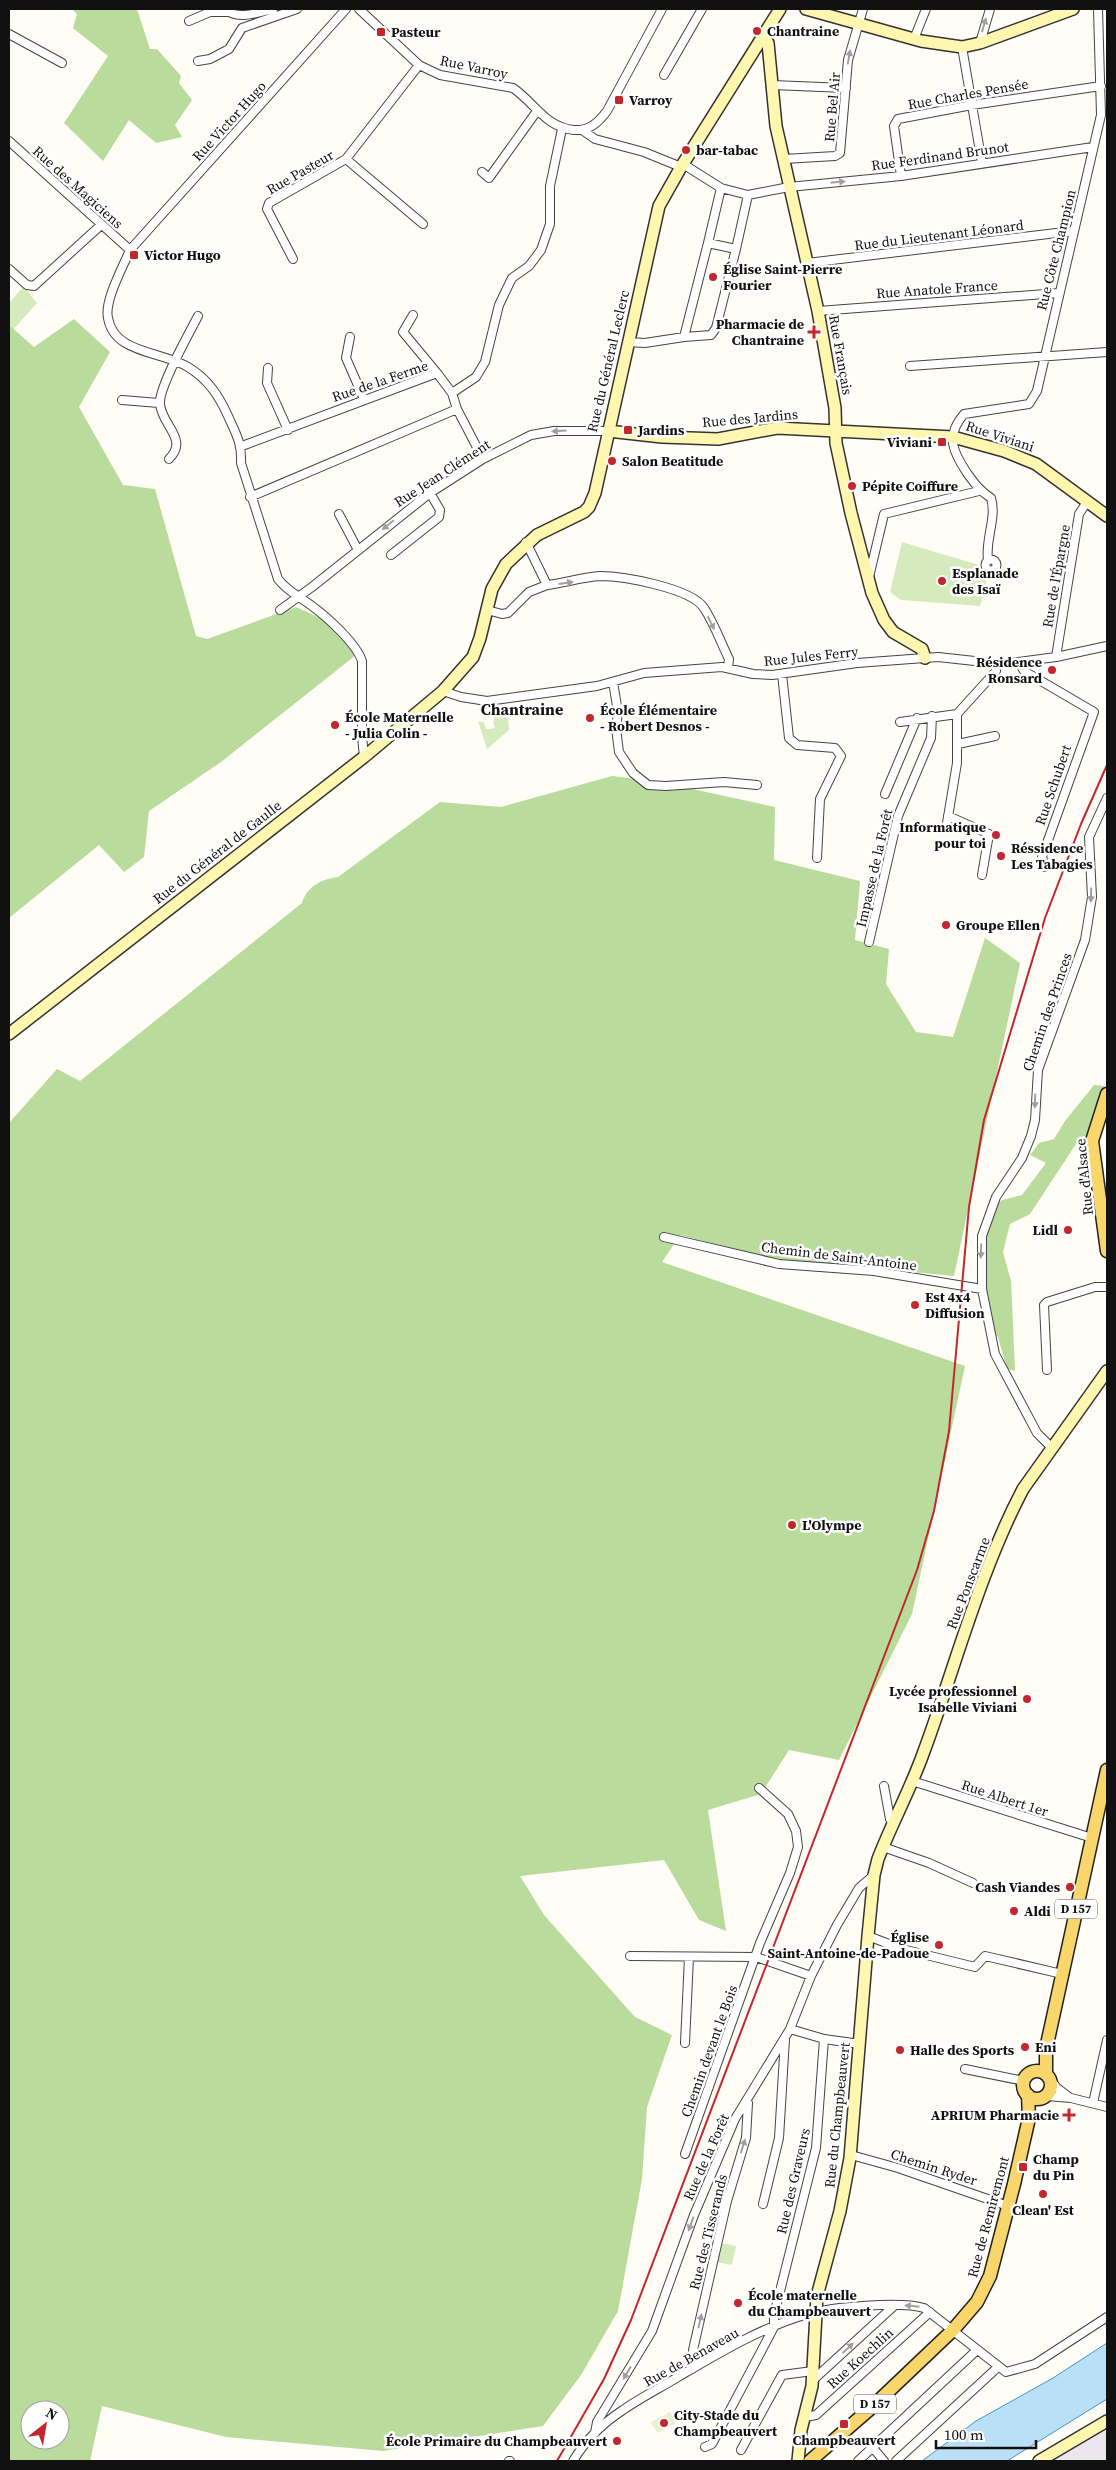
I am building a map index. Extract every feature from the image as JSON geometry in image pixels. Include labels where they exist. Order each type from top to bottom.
[{"type":"main road","name":"Rue d'Alsace","points":[[1107,1094],[1092,1141],[1106,1229],[1107,1251]]},
{"type":"main road","name":"D 157","points":[[1048,2076],[1046,2048],[1092,1838],[1105,1792],[1107,1770]]},
{"type":"main road","name":"D 157","points":[[1028,2076],[1046,2048]]},
{"type":"main road","points":[[1040,2071],[1048,2076],[1052,2086],[1038,2097],[1023,2087],[1028,2076],[1040,2071]]},
{"type":"main road","name":"Rue de Remiremont","points":[[810,2461],[871,2408],[970,2312],[990,2276],[1029,2118],[1038,2097]]},
{"type":"street","points":[[189,21],[210,12],[227,11],[238,15],[273,9]]},
{"type":"street","points":[[198,62],[210,59],[230,49],[242,28],[297,9]]},
{"type":"street","name":"Rue Victor Hugo","points":[[130,250],[346,9]]},
{"type":"street","name":"Rue Varroy","points":[[359,9],[419,65],[440,76],[513,88],[522,94],[549,122],[562,129]]},
{"type":"street","points":[[452,393],[476,377],[485,362],[499,305],[512,278],[529,266],[541,250],[550,224],[550,186],[562,129],[582,130],[594,126],[606,111],[662,9]]},
{"type":"street","points":[[664,74],[702,9]]},
{"type":"street","points":[[780,9],[788,9]]},
{"type":"street","name":"Rue du Général Leclerc","points":[[443,691],[473,657],[498,574],[526,542],[548,529],[581,514],[589,507],[595,494],[659,206],[682,165],[780,9]]},
{"type":"street","points":[[806,9],[914,39],[962,47],[980,43],[1073,9]]},
{"type":"street","name":"Rue Bel Air","points":[[784,159],[835,156],[840,153],[848,60],[857,24],[863,9]]},
{"type":"street","points":[[914,39],[926,9]]},
{"type":"street","points":[[980,43],[990,9]]},
{"type":"street","name":"Rue Côte Champion","points":[[953,436],[959,420],[964,414],[1029,404],[1037,391],[1043,356],[1101,115],[1104,53],[1098,9]]},
{"type":"street","points":[[9,34],[62,63]]},
{"type":"street","name":"Rue Français","points":[[762,38],[768,43],[776,126],[818,311],[833,393],[836,443],[868,579],[884,620],[893,632],[922,649],[925,658]]},
{"type":"street","points":[[962,47],[982,163]]},
{"type":"street","name":"Rue Pasteur","points":[[293,259],[267,209],[269,203],[346,159],[419,65]]},
{"type":"street","points":[[772,86],[846,88]]},
{"type":"street","name":"Rue Charles Pensée","points":[[901,176],[894,126],[898,119],[972,105],[1101,86]]},
{"type":"street","points":[[482,172],[488,178],[537,111]]},
{"type":"street","points":[[582,130],[595,139],[644,152],[682,165],[721,188],[748,196],[716,328],[711,335],[645,343],[628,342]]},
{"type":"street","name":"Rue des Magiciens","points":[[9,141],[130,250]]},
{"type":"street","name":"Rue Ferdinand Brunot","points":[[748,196],[789,187],[901,176],[1093,147]]},
{"type":"street","points":[[346,159],[423,224]]},
{"type":"street","points":[[684,337],[721,188]]},
{"type":"street","points":[[9,269],[31,286],[34,286],[102,225]]},
{"type":"street","name":"Rue du Lieutenant Léonard","points":[[807,263],[1073,231]]},
{"type":"street","points":[[708,243],[736,249]]},
{"type":"street","points":[[130,250],[110,302],[107,317],[113,334],[122,343],[176,360],[206,380],[221,400],[242,446],[241,463],[250,497],[278,578],[287,590],[310,604],[332,623],[359,653],[362,661],[362,736],[364,757]]},
{"type":"street","name":"Rue Anatole France","points":[[818,311],[1058,293]]},
{"type":"street","points":[[413,315],[403,332],[437,373]]},
{"type":"street","points":[[169,459],[176,451],[178,444],[159,403],[176,360],[198,316]]},
{"type":"street","points":[[350,337],[346,358],[364,399]]},
{"type":"street","points":[[910,366],[1107,352]]},
{"type":"street","points":[[268,368],[267,383],[288,430]]},
{"type":"street","name":"Rue de la Ferme","points":[[242,446],[437,373],[452,393],[457,409],[483,459]]},
{"type":"street","points":[[122,400],[159,403]]},
{"type":"street","points":[[250,497],[457,409]]},
{"type":"street","name":"Rue des Jardins","points":[[608,431],[662,437],[718,439],[777,428],[836,431]]},
{"type":"street","name":"Rue Jean Clément","points":[[280,610],[430,492],[483,459],[531,435],[554,431],[608,431]]},
{"type":"street","name":"Rue Viviani","points":[[836,431],[953,436],[1004,450],[1036,464],[1107,516]]},
{"type":"street","points":[[953,436],[954,453],[980,491],[991,498],[993,505],[988,540],[988,560]]},
{"type":"street","points":[[868,579],[884,514],[980,491]]},
{"type":"street","points":[[391,555],[439,517],[440,510],[430,492]]},
{"type":"street","name":"Rue de l'Épargne","points":[[1056,657],[1080,514],[1086,502]]},
{"type":"street","points":[[339,514],[358,550]]},
{"type":"street","points":[[526,542],[547,585]]},
{"type":"street","points":[[487,610],[502,614],[508,613],[529,592],[547,585],[599,576],[633,580],[685,595],[703,607],[729,659],[728,668]]},
{"type":"street","name":"Rue Jules Ferry","points":[[443,691],[487,701],[613,682],[644,673],[728,668],[753,674],[782,674],[857,663],[925,658],[996,664],[1056,657],[1107,646]]},
{"type":"street","points":[[1027,661],[1029,674]]},
{"type":"street","points":[[1019,662],[1021,668],[1029,674]]},
{"type":"street","points":[[900,722],[917,718],[957,714],[996,671],[996,664]]},
{"type":"street","points":[[782,674],[789,738],[797,745],[835,748],[841,756],[820,799],[817,858]]},
{"type":"street","name":"Rue Schubert","points":[[1029,674],[1094,712],[1042,857],[1046,867]]},
{"type":"street","points":[[613,682],[618,712],[616,728],[619,752],[632,773],[648,785],[666,786],[724,782],[757,785]]},
{"type":"street","name":"Rue du Général de Gaulle","points":[[9,1034],[364,757],[443,691]]},
{"type":"street","points":[[946,829],[958,744],[957,714]]},
{"type":"street","name":"Impasse de la Forêt","points":[[869,942],[898,816],[931,738],[932,716]]},
{"type":"street","points":[[885,794],[917,718]]},
{"type":"street","points":[[958,744],[995,736]]},
{"type":"street","name":"Chemin des Princes","points":[[1052,1448],[1037,1433],[995,1354],[982,1289],[982,1236],[996,1197],[1022,1158],[1031,1136],[1035,1120],[1038,1070],[1084,940],[1092,897],[1089,837],[1107,798]]},
{"type":"street","points":[[948,816],[989,834],[982,875]]},
{"type":"street","name":"Chemin de Saint-Antoine","points":[[664,1237],[779,1264],[874,1271],[982,1289]]},
{"type":"street","points":[[1047,1370],[1044,1305],[1047,1302],[1095,1287],[1107,1288]]},
{"type":"street","name":"Rue Ponscarme","points":[[878,1859],[912,1781],[987,1568],[1024,1489],[1107,1371]]},
{"type":"street","name":"Rue Albert 1er","points":[[912,1781],[1092,1838]]},
{"type":"street","points":[[884,1786],[890,1819],[893,1824]]},
{"type":"street","name":"Chemin devant le Bois","points":[[684,2154],[756,1957],[790,1873],[798,1847],[796,1831],[788,1814],[759,1788]]},
{"type":"street","points":[[883,1847],[929,1863],[973,1883]]},
{"type":"street","name":"Rue du Champbeauvert","points":[[798,2461],[812,2376],[815,2312],[822,2274],[840,2211],[851,2155],[868,1936],[874,1874],[878,1859]]},
{"type":"street","name":"Rue de la Forêt","points":[[595,2433],[597,2422],[652,2332],[694,2215],[735,2119],[748,2101],[790,2029],[811,1976],[837,1925],[859,1888],[874,1874]]},
{"type":"street","points":[[868,1936],[902,1949],[975,1967],[985,1956],[1062,1974]]},
{"type":"street","points":[[630,1956],[756,1957],[811,1976]]},
{"type":"street","points":[[685,2043],[690,1957]]},
{"type":"street","points":[[790,2029],[824,2039],[860,2044]]},
{"type":"street","points":[[762,2204],[780,2131],[785,2037]]},
{"type":"street","name":"Rue des Graveurs","points":[[774,2327],[774,2315],[818,2135],[824,2039]]},
{"type":"street","points":[[1093,2103],[1107,2040]]},
{"type":"street","points":[[965,2069],[1028,2076]]},
{"type":"street","points":[[1048,2076],[1057,2088],[1071,2098]]},
{"type":"street","points":[[1038,2097],[1071,2098],[1107,2107]]},
{"type":"street","name":"Rue des Tisserands","points":[[692,2369],[693,2350],[727,2200],[746,2138],[748,2101]]},
{"type":"street","name":"Chemin Ryder","points":[[851,2155],[898,2168],[1008,2206]]},
{"type":"street","points":[[741,2450],[782,2375],[812,2376],[895,2305]]},
{"type":"street","name":"Rue de Benaveau","points":[[573,2461],[582,2446],[622,2410],[692,2369],[774,2327],[815,2312],[916,2305],[930,2312],[998,2367]]},
{"type":"street","name":"Rue Koechlin","points":[[805,2417],[816,2415],[930,2312]]},
{"type":"street","points":[[896,2461],[998,2367],[1006,2372],[1035,2364],[1107,2317]]},
{"type":"street","points":[[705,2447],[712,2444],[774,2327]]},
{"type":"street","points":[[858,2461],[977,2350]]},
{"type":"street","points":[[1039,2461],[1107,2421]]},
{"type":"street","points":[[873,2448],[884,2461]]},
{"type":"shaded area","points":[[1107,2427],[1107,2461],[1048,2461]]},
{"type":"green space","points":[[72,9],[137,9],[150,49],[157,49],[181,76],[179,83],[192,100],[175,125],[182,137],[156,143],[129,120],[103,161],[64,123],[108,56],[73,28],[77,14]]},
{"type":"green space","points":[[24,286],[37,303],[11,332],[9,329],[9,303]]},
{"type":"green space","points":[[74,319],[110,352],[79,407],[123,485],[155,489],[196,636],[207,639],[296,607],[329,622],[356,655],[221,762],[149,811],[144,857],[124,872],[99,845],[9,918],[9,325],[34,347]]},
{"type":"green space","points":[[902,542],[979,565],[987,575],[985,591],[980,606],[901,600],[890,592]]},
{"type":"green space","points":[[495,717],[508,717],[509,730],[487,749],[478,721],[484,723],[486,729],[492,729],[495,727],[493,723]]},
{"type":"green space","points":[[612,776],[660,782],[775,807],[774,860],[860,881],[855,940],[889,949],[886,984],[916,1032],[953,1037],[985,938],[1020,963],[954,1276],[767,1258],[680,1235],[662,1262],[965,1366],[912,1614],[839,1760],[789,1750],[761,1794],[708,1810],[726,1931],[699,1920],[664,1860],[520,1876],[544,1915],[635,2017],[672,2035],[647,2107],[642,2179],[618,2311],[581,2375],[543,2426],[383,2451],[226,2437],[102,2406],[90,2461],[9,2461],[9,1123],[57,1069],[80,1081],[302,903],[307,892],[316,884],[338,877],[440,802],[501,807]]},
{"type":"green space","points":[[1094,1085],[1104,1086],[1087,1138],[1076,1144],[1030,1214],[1010,1224],[1003,1252],[1011,1281],[1015,1371],[1007,1369],[998,1337],[992,1334],[984,1293],[986,1215],[1002,1200],[1022,1195],[1046,1163],[1030,1155],[1039,1143],[1054,1139],[1065,1121]]},
{"type":"green space","points":[[721,2243],[736,2246],[732,2265],[717,2262]]},
{"type":"green space","name":"City-Stade du Champbeauvert","points":[[670,2412],[676,2423],[657,2433],[651,2422]]},
{"type":"water","points":[[1107,2343],[1107,2399],[1007,2461],[922,2461],[976,2421],[1053,2378]]},
{"type":"railway","points":[[557,2461],[604,2379],[631,2320],[917,1570],[934,1511],[949,1431],[969,1207],[984,1120],[1045,918],[1081,824],[1107,765]]},
{"type":"place","name":"Chantraine","points":[[757,31]]},
{"type":"place","name":"Pasteur","points":[[381,32]]},
{"type":"place","name":"Varroy","points":[[619,100]]},
{"type":"place","name":"bar-tabac","points":[[686,150]]},
{"type":"place","name":"Victor Hugo","points":[[134,255]]},
{"type":"place","name":"Église Saint-Pierre Fourier","points":[[713,277]]},
{"type":"place","name":"Pharmacie de Chantraine","points":[[814,332]]},
{"type":"place","name":"Jardins","points":[[628,430]]},
{"type":"place","name":"Viviani","points":[[942,442]]},
{"type":"place","name":"Salon Beatitude","points":[[612,461]]},
{"type":"place","name":"Pépite Coiffure","points":[[852,486]]},
{"type":"place","name":"Esplanade des Isaï","points":[[942,581]]},
{"type":"place","name":"Résidence Ronsard","points":[[1052,670]]},
{"type":"place","name":"École Élémentaire - Robert Desnos -","points":[[590,718]]},
{"type":"place","name":"École Maternelle - Julia Colin -","points":[[335,725]]},
{"type":"place","name":"Informatique pour toi","points":[[996,835]]},
{"type":"place","name":"Réssidence Les Tabagies","points":[[1001,856]]},
{"type":"place","name":"Groupe Ellen","points":[[946,925]]},
{"type":"place","name":"Lidl","points":[[1068,1230]]},
{"type":"place","name":"Est 4x4 Diffusion","points":[[915,1305]]},
{"type":"place","name":"L'Olympe","points":[[792,1525]]},
{"type":"place","name":"Lycée professionnel Isabelle Viviani","points":[[1027,1699]]},
{"type":"place","name":"Cash Viandes","points":[[1070,1887]]},
{"type":"place","name":"Aldi","points":[[1014,1911]]},
{"type":"place","name":"Église Saint-Antoine-de-Padoue","points":[[939,1945]]},
{"type":"place","name":"Eni","points":[[1025,2047]]},
{"type":"place","name":"Halle des Sports","points":[[900,2050]]},
{"type":"place","name":"APRIUM Pharmacie","points":[[1069,2115]]},
{"type":"place","name":"Champ du Pin","points":[[1023,2167]]},
{"type":"place","name":"Clean' Est","points":[[1043,2194]]},
{"type":"place","name":"École maternelle du Champbeauvert","points":[[738,2303]]},
{"type":"place","name":"City-Stade du Champbeauvert","points":[[664,2423]]},
{"type":"place","name":"Champbeauvert","points":[[844,2424]]},
{"type":"place","name":"École Primaire du Champbeauvert","points":[[617,2441]]},
{"type":"district","name":"Chantraine","points":[[522,709]]}]
